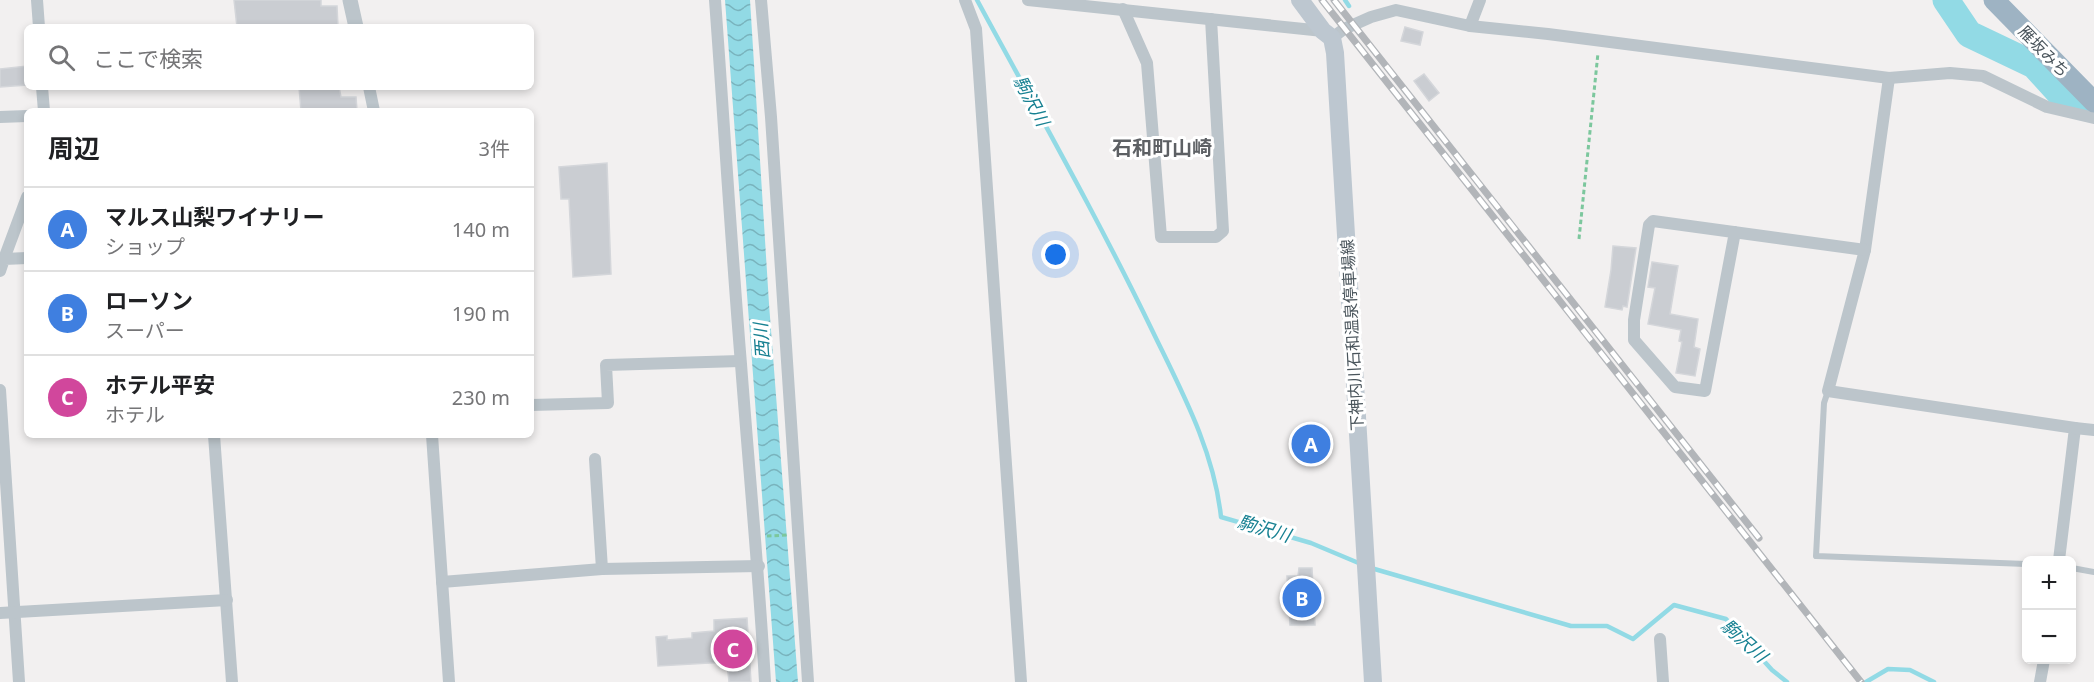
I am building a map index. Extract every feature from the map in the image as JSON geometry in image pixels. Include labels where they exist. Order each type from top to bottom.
[{"type":"highway","name":"雁坂みち","points":[[1994,0],[2087,96]]},
{"type":"main road","name":"下神内川石和温泉停車場線","points":[[1300,0],[1328,35],[1335,53],[1373,682]]},
{"type":"street","points":[[38,0],[39,24]]},
{"type":"street","points":[[350,0],[355,24]]},
{"type":"street","points":[[715,0],[740,362],[754,536],[759,566],[765,682]]},
{"type":"street","points":[[761,0],[771,117],[807,682]]},
{"type":"street","points":[[965,0],[976,29],[1021,682]]},
{"type":"street","points":[[1028,0],[1082,2],[1328,35],[1371,17],[1396,10],[1470,26],[1600,40],[1889,78],[1950,73],[1983,76],[2047,107],[2094,118]]},
{"type":"street","points":[[1470,26],[1480,0]]},
{"type":"street","points":[[1124,9],[1147,63],[1161,237],[1216,237],[1223,231],[1211,19]]},
{"type":"street","points":[[1889,78],[1865,250],[1828,391],[2094,430]]},
{"type":"street","points":[[42,90],[44,108]]},
{"type":"street","points":[[370,90],[373,108]]},
{"type":"street","points":[[0,117],[24,116]]},
{"type":"street","points":[[2,265],[24,205]]},
{"type":"street","points":[[1735,232],[1705,391],[1675,387],[1634,340],[1634,320],[1649,225],[1653,221],[1735,232],[1865,250]]},
{"type":"street","points":[[2,265],[24,259]]},
{"type":"street","points":[[534,405],[608,402],[606,366],[740,362]]},
{"type":"street","points":[[0,390],[19,682]]},
{"type":"street","points":[[2060,556],[2075,428]]},
{"type":"street","points":[[214,438],[232,682]]},
{"type":"street","points":[[432,438],[449,682]]},
{"type":"street","points":[[595,459],[602,569]]},
{"type":"street","points":[[442,582],[602,569],[759,566]]},
{"type":"street","points":[[0,613],[227,600]]},
{"type":"street","points":[[1660,639],[1663,682]]},
{"type":"street","points":[[2040,682],[2043,664]]},
{"type":"lane","points":[[1828,391],[1824,404],[1816,556],[2022,564]]},
{"type":"lane","points":[[2076,569],[2094,572]]},
{"type":"path","points":[[1579,239],[1600,40]]},
{"type":"path","points":[[754,536],[798,534]]},
{"type":"water","name":"西川","points":[[725,0],[750,0],[769,304],[798,682],[776,682]]},
{"type":"building","points":[[234,0],[321,0],[321,6],[337,6],[338,24],[237,24]]},
{"type":"building","points":[[1405,27],[1423,32],[1420,45],[1401,41]]},
{"type":"building","points":[[24,66],[24,85],[0,87],[0,69]]},
{"type":"building","points":[[1424,74],[1439,93],[1429,101],[1414,81]]},
{"type":"building","points":[[299,90],[340,90],[341,97],[356,97],[357,108],[301,108]]},
{"type":"building","points":[[607,163],[611,274],[573,277],[569,199],[561,199],[559,167]]},
{"type":"building","points":[[1613,246],[1636,248],[1627,307],[1623,306],[1622,310],[1605,307]]},
{"type":"building","points":[[1652,262],[1678,266],[1670,314],[1698,319],[1694,347],[1700,349],[1695,376],[1676,373],[1682,342],[1679,341],[1681,330],[1648,324],[1655,288],[1648,287]]},
{"type":"building","points":[[1299,568],[1312,568],[1315,625],[1290,625],[1287,576],[1298,576]]},
{"type":"building","points":[[747,618],[751,682],[729,682],[727,662],[658,666],[656,637],[667,636],[667,640],[692,638],[692,633],[714,631],[714,620]]},
{"type":"waterway","name":"駒沢川","points":[[977,0],[1088,205],[1174,375],[1204,444],[1221,517],[1311,543],[1361,564]]},
{"type":"waterway","points":[[1345,0],[1349,6]]},
{"type":"waterway","points":[[1946,0],[1969,34],[2034,65],[2064,98],[2094,103]]},
{"type":"waterway","name":"駒沢川","points":[[1371,568],[1571,626],[1607,626],[1633,639],[1674,605],[1726,619],[1772,670],[1787,682]]},
{"type":"waterway","name":"駒沢川","points":[[1866,682],[1888,669],[1910,670],[1934,682]]},
{"type":"railway","points":[[1322,0],[1861,682]]},
{"type":"railway","points":[[1334,0],[1759,538]]},
{"type":"place","name":"マルス山梨ワイナリー","points":[[1311,444]]},
{"type":"place","name":"ローソン","points":[[1302,598]]},
{"type":"place","name":"ホテル平安","points":[[733,649]]},
{"type":"district","name":"石和町山崎","points":[[1162,148]]}]
